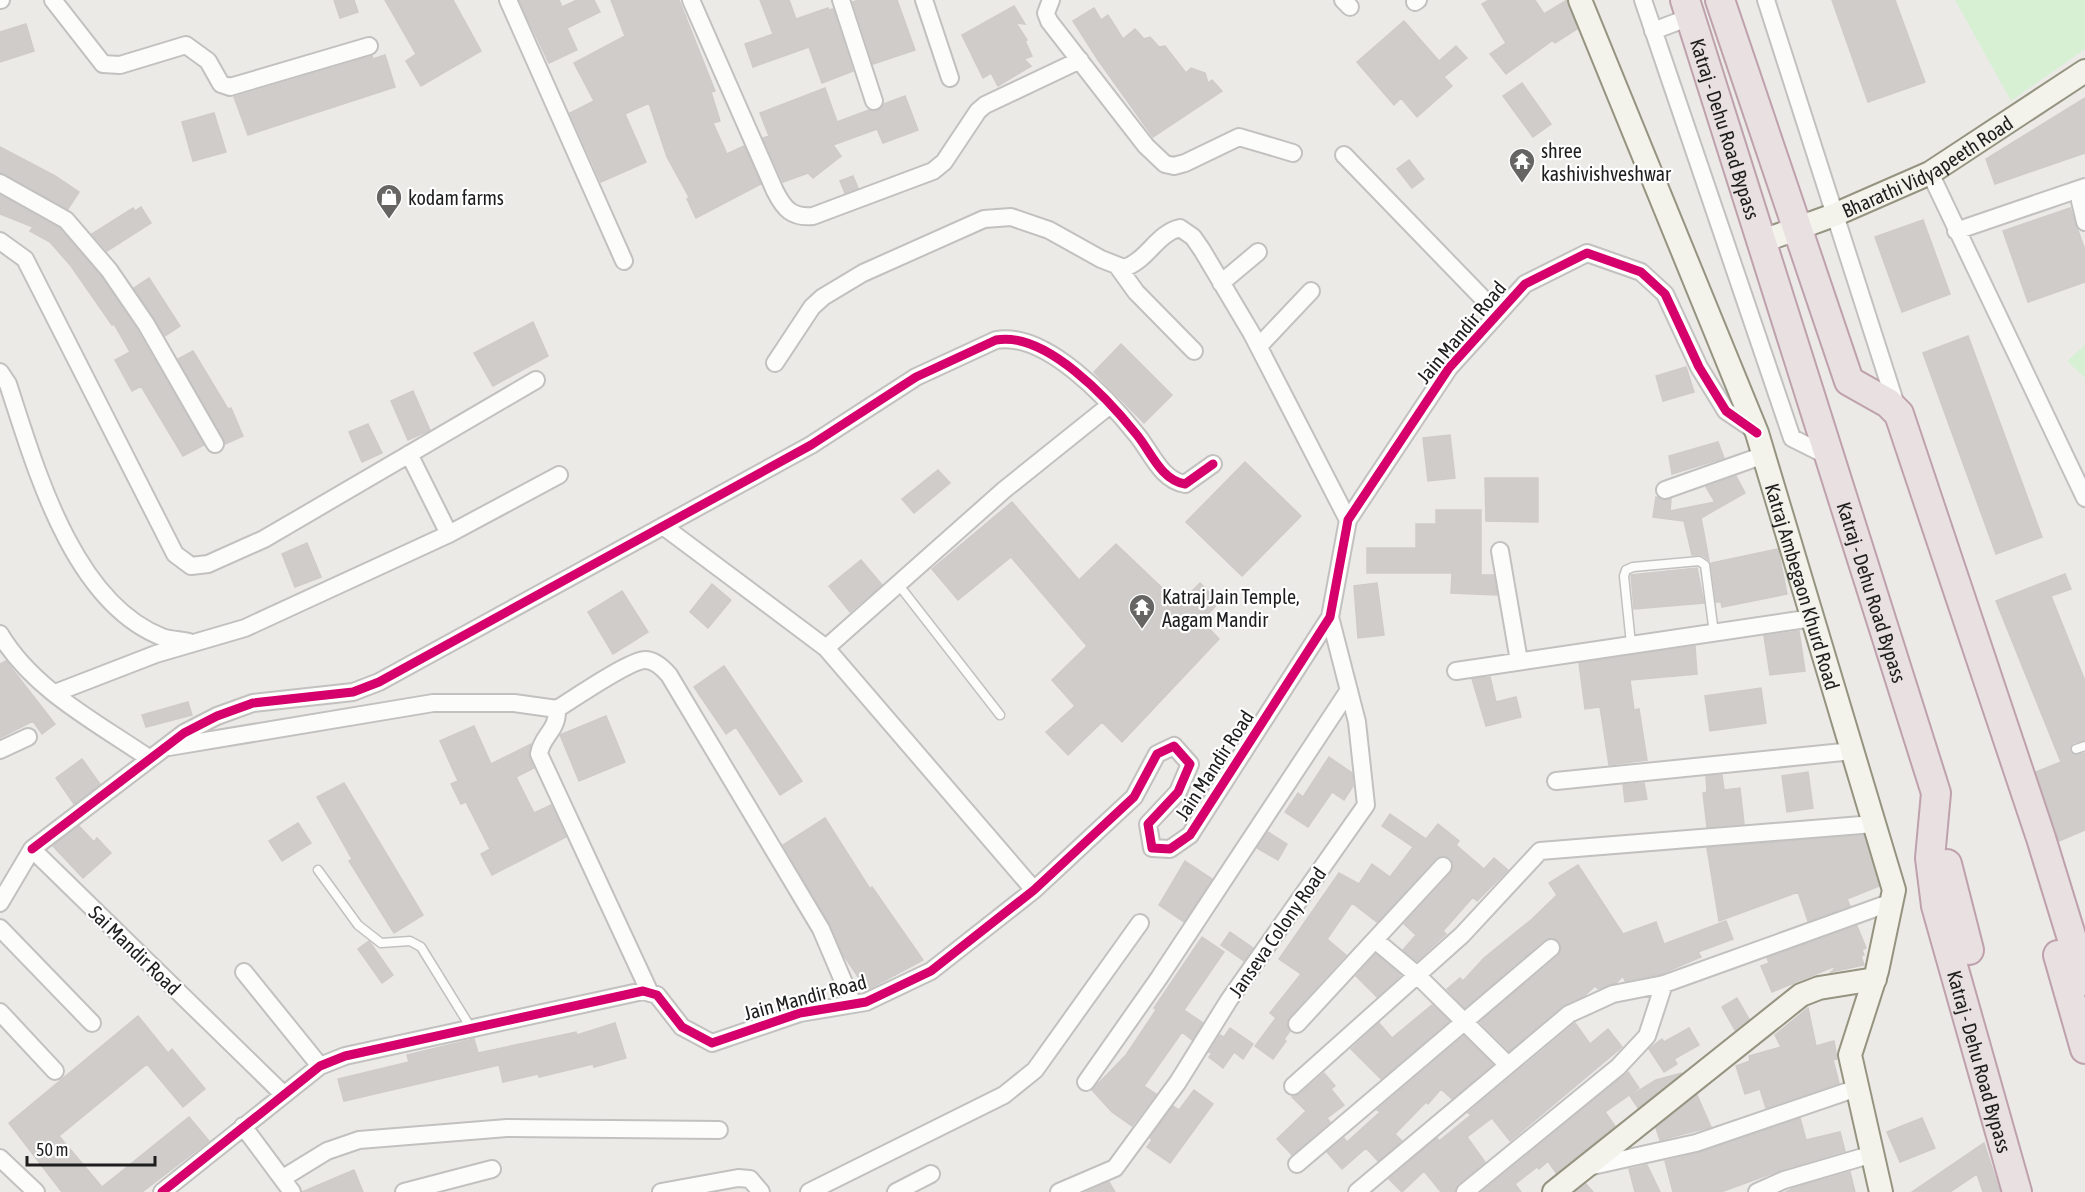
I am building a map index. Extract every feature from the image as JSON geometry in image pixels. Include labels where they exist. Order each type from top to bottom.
[{"type":"highway","name":"Katraj - Dehu Road Bypass","points":[[1720,0],[1849,381]]},
{"type":"highway","name":"Katraj - Dehu Road Bypass","points":[[1687,8],[1936,793],[1930,858],[1936,906],[2017,1192]]},
{"type":"highway","points":[[1849,381],[1899,414],[2041,838],[2085,981]]},
{"type":"highway","points":[[1849,381],[1879,416],[1885,428],[2036,881],[2085,1049]]},
{"type":"highway","points":[[1936,793],[1948,873],[2000,1071],[2037,1192]]},
{"type":"street","points":[[52,0],[103,64],[120,65],[186,45],[208,61],[221,84],[230,87],[369,45]]},
{"type":"street","points":[[508,0],[624,261]]},
{"type":"street","points":[[690,0],[782,205],[792,214],[800,217],[813,216],[933,171],[944,162],[978,111],[985,105],[1080,60]]},
{"type":"street","points":[[841,0],[874,101]]},
{"type":"street","points":[[924,0],[950,78]]},
{"type":"street","points":[[1051,0],[1046,13],[1049,21],[1146,146],[1165,164],[1174,166],[1185,163],[1239,137],[1293,153]]},
{"type":"street","name":"Katraj Ambegaon Khurd Road","points":[[1580,0],[1757,433],[1894,890],[1875,979],[1850,1055],[1881,1192]]},
{"type":"street","points":[[1643,0],[1792,438],[1828,456]]},
{"type":"street","points":[[1766,0],[1899,414]]},
{"type":"street","points":[[1653,31],[1687,8]]},
{"type":"street","name":"Bharathi Vidyapeeth Road","points":[[1760,242],[1798,230],[1930,173],[2085,71]]},
{"type":"street","points":[[1344,155],[1498,314]]},
{"type":"street","points":[[1930,173],[2085,498]]},
{"type":"street","points":[[0,183],[66,220],[109,270],[146,324],[215,444]]},
{"type":"street","points":[[1956,231],[2085,187]]},
{"type":"street","points":[[2085,187],[2080,201],[2085,222]]},
{"type":"street","points":[[775,363],[812,308],[824,297],[863,273],[984,219],[1011,217],[1048,230],[1118,267],[1136,292],[1194,351]]},
{"type":"street","points":[[1118,267],[1130,266],[1167,234],[1180,228],[1192,237],[1259,346],[1348,520]]},
{"type":"street","points":[[0,241],[25,258],[175,554],[184,563],[198,566],[208,564],[264,539],[536,380]]},
{"type":"street","points":[[1221,283],[1258,252]]},
{"type":"street","name":"Jain Mandir Road","points":[[650,993],[657,995],[682,1027],[712,1043],[800,1012],[866,1002],[931,971],[1034,890],[1134,797],[1157,754],[1174,746],[1190,764],[1178,792],[1148,824],[1152,848],[1170,849],[1190,835],[1330,617],[1348,520],[1449,368],[1525,284],[1587,253],[1641,272],[1665,294],[1699,368],[1726,411],[1757,433]]},
{"type":"street","points":[[1259,346],[1311,291]]},
{"type":"street","points":[[0,903],[32,849],[184,733],[217,716],[253,703],[353,692],[379,682],[811,445],[916,377],[996,340],[1016,340],[1053,354],[1110,405],[1170,478],[1185,484],[1213,464]]},
{"type":"street","points":[[0,372],[8,384],[47,501],[61,531],[105,595],[136,624],[163,638],[195,643]]},
{"type":"street","points":[[826,648],[1004,490],[1110,405]]},
{"type":"street","points":[[409,454],[449,534]]},
{"type":"street","points":[[1665,490],[1764,455]]},
{"type":"street","points":[[56,693],[156,654],[245,628],[449,534],[559,475]]},
{"type":"street","points":[[663,526],[826,648],[1034,890]]},
{"type":"street","points":[[1500,551],[1519,661]]},
{"type":"street","name":"Janseva Colony Road","points":[[1059,1192],[1115,1168],[1178,1082],[1229,1000],[1366,805],[1357,722],[1330,617]]},
{"type":"street","points":[[1456,671],[1813,618]]},
{"type":"street","points":[[0,634],[19,662],[56,693],[150,759]]},
{"type":"street","points":[[166,747],[433,703],[514,703],[557,709],[636,662],[645,660],[663,668],[821,929],[853,1004]]},
{"type":"street","points":[[1086,1082],[1159,978],[1349,690]]},
{"type":"street","points":[[557,709],[554,729],[540,746],[539,754],[650,993]]},
{"type":"street","points":[[0,750],[28,737]]},
{"type":"street","points":[[1556,781],[1852,751]]},
{"type":"street","points":[[1293,1086],[1462,935],[1540,851],[1874,824]]},
{"type":"street","name":"Sai Mandir Road","points":[[32,849],[283,1094]]},
{"type":"street","points":[[1297,1024],[1443,866]]},
{"type":"street","points":[[1357,1192],[1569,1014],[1613,994],[1664,984],[1892,902]]},
{"type":"street","points":[[809,1192],[1004,1095],[1019,1084],[1035,1070],[1140,923]]},
{"type":"street","points":[[0,928],[92,1023]]},
{"type":"street","points":[[1375,940],[1418,975],[1507,1064]]},
{"type":"street","points":[[1297,1164],[1551,948]]},
{"type":"street","points":[[244,972],[320,1066]]},
{"type":"street","points":[[1554,1192],[1802,995],[1819,988],[1875,979]]},
{"type":"street","points":[[1465,1192],[1618,1067],[1647,1036],[1664,984]]},
{"type":"street","points":[[162,1192],[320,1066],[345,1056],[471,1028],[643,991],[650,993]]},
{"type":"street","points":[[0,1012],[55,1071]]},
{"type":"street","points":[[1586,1168],[1696,1143],[1857,1088]]},
{"type":"street","points":[[243,1126],[287,1185],[327,1151],[359,1140],[507,1128],[719,1130]]},
{"type":"street","points":[[1757,1192],[1784,1180],[1873,1154]]},
{"type":"street","points":[[0,1158],[36,1192]]},
{"type":"street","points":[[404,1192],[492,1169]]},
{"type":"street","points":[[896,1192],[932,1174]]},
{"type":"street","points":[[661,1192],[738,1178],[750,1179],[761,1192]]},
{"type":"lane","points":[[1631,645],[1624,576],[1626,570],[1633,567],[1699,561],[1705,565],[1714,633]]},
{"type":"lane","points":[[898,584],[1000,716]]},
{"type":"lane","points":[[318,870],[358,925],[381,943],[410,941],[421,947],[471,1028]]},
{"type":"green space","points":[[1955,0],[2085,0],[2085,49],[2011,101]]},
{"type":"green space","points":[[2085,345],[2085,378],[2067,361]]},
{"type":"building","points":[[334,0],[354,0],[358,12],[340,18]]},
{"type":"building","points":[[385,0],[453,0],[481,51],[421,86],[406,61],[416,54]]},
{"type":"building","points":[[519,0],[559,0],[562,7],[577,0],[594,0],[600,12],[567,28],[577,50],[549,63]]},
{"type":"building","points":[[611,0],[679,0],[715,91],[711,92],[720,121],[713,123],[727,154],[744,146],[761,184],[696,218],[687,199],[689,197],[667,157],[649,103],[625,114],[646,162],[601,182],[570,113],[594,101],[574,63],[625,36]]},
{"type":"building","points":[[760,0],[789,0],[796,19],[828,8],[833,9],[853,71],[822,83],[809,47],[753,67],[745,44],[773,34]]},
{"type":"building","points":[[897,0],[915,50],[873,64],[853,2]]},
{"type":"building","points":[[1489,0],[1535,0],[1544,14],[1567,0],[1577,29],[1555,43],[1553,40],[1506,74],[1490,54],[1506,43],[1482,4]]},
{"type":"building","points":[[1832,0],[1895,0],[1925,82],[1868,102]]},
{"type":"building","points":[[1014,6],[1025,24],[1016,23],[1027,40],[1025,41],[1032,56],[1024,59],[1031,66],[998,86],[991,73],[983,78],[962,35]]},
{"type":"building","points":[[1094,8],[1101,20],[1108,15],[1123,39],[1135,29],[1144,39],[1150,37],[1159,47],[1165,46],[1186,73],[1191,68],[1205,73],[1208,83],[1212,80],[1222,91],[1153,137],[1073,21]]},
{"type":"building","points":[[1404,21],[1439,61],[1456,46],[1467,58],[1444,77],[1452,86],[1417,117],[1401,98],[1394,105],[1357,62]]},
{"type":"building","points":[[26,24],[34,51],[0,62],[0,32]]},
{"type":"building","points":[[385,55],[395,87],[248,135],[234,97],[372,56],[373,59]]},
{"type":"building","points":[[1522,83],[1551,124],[1533,137],[1503,96]]},
{"type":"building","points":[[825,88],[837,122],[869,110],[878,111],[884,104],[905,96],[918,130],[883,143],[877,129],[833,145],[841,156],[813,178],[808,173],[783,182],[763,138],[769,136],[760,113]]},
{"type":"building","points":[[2085,98],[2085,153],[1995,184],[1986,159]]},
{"type":"building","points":[[214,113],[226,152],[193,161],[182,122]]},
{"type":"building","points":[[0,147],[55,176],[79,192],[68,209],[0,173]]},
{"type":"building","points":[[1409,160],[1424,179],[1412,188],[1397,169]]},
{"type":"building","points":[[853,176],[858,188],[845,193],[840,181]]},
{"type":"building","points":[[0,195],[59,228],[101,276],[137,330],[204,445],[183,456],[141,386],[132,391],[115,360],[130,352],[114,324],[112,325],[71,266],[50,242],[30,231],[33,227],[0,214]]},
{"type":"building","points":[[141,207],[151,223],[107,251],[92,234],[133,208],[135,211]]},
{"type":"building","points":[[2070,208],[2085,250],[2085,282],[2028,302],[2003,231]]},
{"type":"building","points":[[1923,220],[1950,294],[1902,312],[1875,237]]},
{"type":"building","points":[[149,278],[180,326],[165,336],[134,288]]},
{"type":"building","points":[[533,322],[548,356],[493,386],[474,353]]},
{"type":"building","points":[[1968,336],[2042,537],[1996,554],[1923,353]]},
{"type":"building","points":[[1121,344],[1172,395],[1144,423],[1094,372]]},
{"type":"building","points":[[193,351],[228,409],[231,408],[243,436],[225,444],[178,359]]},
{"type":"building","points":[[1686,367],[1694,392],[1663,401],[1656,376]]},
{"type":"building","points":[[413,391],[430,430],[408,440],[391,401]]},
{"type":"building","points":[[368,424],[382,453],[362,462],[349,432]]},
{"type":"building","points":[[1450,435],[1455,478],[1428,481],[1423,438]]},
{"type":"building","points":[[1718,442],[1724,458],[1672,474],[1669,456]]},
{"type":"building","points":[[1245,462],[1301,516],[1242,576],[1186,522]]},
{"type":"building","points":[[938,470],[950,483],[914,513],[902,499]]},
{"type":"building","points":[[1736,476],[1745,493],[1701,518],[1709,560],[1702,555],[1692,555],[1684,521],[1653,517],[1656,497],[1664,500],[1671,499],[1670,511],[1715,502],[1706,487]]},
{"type":"building","points":[[1485,478],[1538,478],[1538,522],[1486,521]]},
{"type":"building","name":"Katraj Jain Temple, Aagam Mandir","points":[[1012,502],[1079,580],[1116,544],[1179,604],[1200,583],[1219,602],[1202,621],[1219,639],[1122,742],[1102,722],[1068,755],[1046,732],[1075,706],[1052,680],[1087,646],[1011,557],[958,600],[932,569]]},
{"type":"building","points":[[1436,510],[1481,510],[1481,575],[1494,575],[1497,595],[1451,593],[1452,573],[1367,573],[1367,548],[1416,548],[1416,524],[1436,524]]},
{"type":"building","points":[[307,543],[321,577],[295,587],[282,554]]},
{"type":"building","points":[[1778,549],[1787,594],[1722,607],[1721,602],[1716,602],[1711,563]]},
{"type":"building","points":[[861,560],[882,585],[850,612],[829,586]]},
{"type":"building","points":[[1697,568],[1704,603],[1634,609],[1631,575]]},
{"type":"building","points":[[2065,574],[2071,589],[2051,596],[2085,681],[2085,740],[2073,743],[2070,748],[2074,755],[2085,753],[2085,830],[2059,841],[2036,772],[2061,762],[1996,601]]},
{"type":"building","points":[[1377,583],[1384,635],[1358,638],[1354,586]]},
{"type":"building","points":[[712,584],[731,600],[708,628],[690,612]]},
{"type":"building","points":[[622,591],[648,632],[613,654],[588,612]]},
{"type":"building","points":[[1799,631],[1805,671],[1770,675],[1764,636]]},
{"type":"building","points":[[1695,646],[1697,674],[1630,680],[1634,710],[1639,709],[1647,760],[1609,765],[1600,707],[1585,709],[1579,663]]},
{"type":"building","points":[[6,661],[55,724],[42,734],[33,721],[0,738],[0,664]]},
{"type":"building","points":[[724,666],[802,781],[780,795],[736,727],[726,734],[694,687]]},
{"type":"building","points":[[1490,677],[1496,702],[1516,697],[1521,717],[1486,726],[1472,679]]},
{"type":"building","points":[[1761,688],[1766,723],[1710,731],[1705,696]]},
{"type":"building","points":[[188,702],[192,715],[146,727],[142,715]]},
{"type":"building","points":[[606,716],[625,762],[579,781],[560,735]]},
{"type":"building","points":[[474,726],[491,764],[531,744],[529,758],[534,768],[516,777],[534,813],[551,805],[566,837],[492,875],[481,854],[490,849],[466,802],[461,804],[451,784],[458,781],[440,741]]},
{"type":"building","points":[[1329,757],[1352,773],[1353,786],[1344,800],[1332,792],[1308,827],[1285,812],[1298,793],[1303,797]]},
{"type":"building","points":[[82,759],[100,784],[74,804],[56,778]]},
{"type":"building","points":[[1808,772],[1813,808],[1787,812],[1782,776]]},
{"type":"building","points":[[1722,775],[1724,790],[1740,788],[1744,824],[1707,827],[1703,793],[1707,792],[1706,776]]},
{"type":"building","points":[[344,783],[423,915],[394,933],[349,861],[352,859],[317,797]]},
{"type":"building","points":[[1644,783],[1647,799],[1625,802],[1623,785]]},
{"type":"building","points":[[1390,814],[1426,839],[1438,824],[1459,841],[1456,845],[1484,869],[1494,858],[1508,870],[1477,901],[1473,897],[1443,931],[1446,934],[1417,961],[1403,950],[1416,935],[1404,924],[1451,873],[1453,863],[1450,858],[1440,856],[1435,859],[1377,922],[1352,903],[1327,939],[1346,955],[1289,1017],[1287,1027],[1290,1031],[1273,1059],[1255,1046],[1276,1018],[1270,1013],[1301,974],[1279,959],[1339,873],[1359,884],[1372,864],[1390,877],[1413,847],[1382,826]]},
{"type":"building","points":[[825,818],[870,889],[872,887],[923,960],[867,990],[844,956],[830,924],[783,845]]},
{"type":"building","points":[[298,823],[311,843],[282,861],[269,841]]},
{"type":"building","points":[[79,826],[94,842],[97,838],[111,853],[83,878],[53,846]]},
{"type":"building","points":[[1268,832],[1287,844],[1278,860],[1257,848]]},
{"type":"building","points":[[1864,835],[1879,886],[1847,899],[1850,906],[1808,921],[1798,892],[1719,921],[1707,848]]},
{"type":"building","points":[[1185,861],[1212,879],[1184,922],[1159,905]]},
{"type":"building","points":[[1578,865],[1623,934],[1656,922],[1664,944],[1726,921],[1733,939],[1698,952],[1701,957],[1661,974],[1625,981],[1623,976],[1616,983],[1598,989],[1595,986],[1584,996],[1562,1006],[1509,1051],[1480,1022],[1558,956],[1561,947],[1559,941],[1550,938],[1544,940],[1465,1008],[1447,989],[1460,978],[1463,981],[1484,958],[1531,920],[1557,895],[1549,883]]},
{"type":"building","points":[[1857,926],[1866,948],[1862,950],[1864,955],[1861,956],[1864,965],[1831,972],[1838,965],[1772,992],[1761,966],[1769,963],[1767,958]]},
{"type":"building","points":[[1230,932],[1253,948],[1244,961],[1221,945]]},
{"type":"building","points":[[1202,937],[1224,952],[1184,1010],[1203,1023],[1192,1040],[1182,1032],[1144,1086],[1156,1094],[1132,1126],[1112,1112],[1092,1090],[1126,1055],[1156,1010],[1154,1008]]},
{"type":"building","points":[[369,941],[393,975],[382,983],[358,949]]},
{"type":"building","points":[[1376,954],[1401,975],[1377,997],[1356,976]]},
{"type":"building","points":[[1737,998],[1749,1019],[1735,1030],[1722,1007]]},
{"type":"building","points":[[1432,1005],[1449,1021],[1381,1079],[1351,1049],[1379,1023],[1392,1038]]},
{"type":"building","points":[[1808,1008],[1816,1046],[1834,1041],[1837,1059],[1833,1060],[1839,1083],[1766,1108],[1760,1089],[1745,1094],[1736,1066],[1750,1061],[1749,1056],[1781,1047],[1775,1035]]},
{"type":"building","points":[[138,1016],[168,1053],[172,1049],[205,1089],[183,1107],[147,1064],[59,1136],[102,1187],[189,1117],[209,1141],[142,1192],[62,1192],[9,1123]]},
{"type":"building","points":[[615,1023],[626,1058],[594,1067],[593,1064],[539,1077],[538,1074],[503,1082],[499,1065],[344,1101],[338,1079],[409,1062],[407,1055],[474,1039],[478,1053],[576,1032],[577,1035]]},
{"type":"building","points":[[1575,1023],[1590,1044],[1608,1029],[1622,1047],[1510,1141],[1492,1118],[1467,1137],[1485,1162],[1458,1184],[1455,1192],[1441,1192],[1424,1171],[1402,1192],[1389,1179],[1437,1138],[1439,1141],[1471,1115],[1468,1113]]},
{"type":"building","points":[[1230,1028],[1253,1044],[1243,1059],[1234,1052],[1223,1068],[1209,1057],[1212,1053],[1209,1052],[1220,1035],[1224,1037]]},
{"type":"building","points":[[1689,1028],[1699,1045],[1674,1059],[1677,1064],[1664,1072],[1649,1049],[1662,1039],[1664,1042]]},
{"type":"building","points":[[1464,1036],[1493,1064],[1452,1099],[1441,1089],[1395,1134],[1402,1141],[1378,1161],[1366,1148],[1342,1169],[1327,1152],[1344,1138],[1347,1142],[1380,1112],[1377,1110]]},
{"type":"building","points":[[1628,1072],[1639,1088],[1605,1112],[1615,1126],[1556,1173],[1548,1161],[1539,1169],[1537,1167],[1515,1184],[1521,1192],[1482,1192]]},
{"type":"building","points":[[1324,1073],[1335,1086],[1331,1089],[1344,1105],[1327,1118],[1330,1122],[1292,1155],[1277,1139],[1306,1111],[1292,1097],[1300,1094]]},
{"type":"building","points":[[1682,1073],[1638,1108],[1630,1096],[1656,1080]]},
{"type":"building","points":[[1194,1090],[1213,1104],[1170,1163],[1147,1147],[1152,1140],[1150,1138],[1173,1106],[1179,1110]]},
{"type":"building","points":[[1697,1095],[1711,1127],[1660,1140],[1656,1128]]},
{"type":"building","points":[[1800,1118],[1806,1140],[1840,1132],[1845,1151],[1781,1170],[1721,1192],[1673,1192],[1665,1161],[1699,1153]]},
{"type":"building","points":[[1922,1118],[1935,1148],[1900,1162],[1887,1132]]},
{"type":"building","points":[[1984,1143],[2000,1192],[1983,1192],[1977,1174],[1950,1192],[1912,1192]]},
{"type":"building","points":[[1647,1165],[1660,1192],[1635,1192],[1629,1169]]},
{"type":"building","points":[[354,1170],[363,1192],[302,1192]]},
{"type":"building","points":[[1850,1172],[1855,1192],[1786,1192],[1793,1188]]},
{"type":"building","points":[[1109,1182],[1115,1192],[1086,1192]]},
{"type":"building","points":[[1586,1184],[1593,1192],[1576,1192]]},
{"type":"cycle path","points":[[162,1192],[320,1066],[345,1056],[643,991],[657,995],[682,1027],[712,1043],[800,1013],[866,1002],[931,971],[1034,890],[1134,797],[1157,754],[1174,746],[1190,764],[1178,792],[1148,824],[1152,848],[1170,849],[1190,835],[1330,617],[1348,520],[1449,368],[1525,284],[1587,253],[1641,272],[1665,294],[1699,367],[1726,411],[1757,433]]},
{"type":"cycle path","points":[[32,849],[184,733],[217,716],[253,703],[353,692],[379,682],[811,445],[916,377],[996,340],[1015,340],[1035,346],[1075,371],[1110,404],[1169,477],[1185,484],[1213,464]]},
{"type":"place","name":"shree kashivishveshwar","points":[[1522,184]]},
{"type":"place","name":"kodam farms","points":[[389,220]]},
{"type":"place","name":"Katraj Jain Temple, Aagam Mandir","points":[[1142,630]]}]
